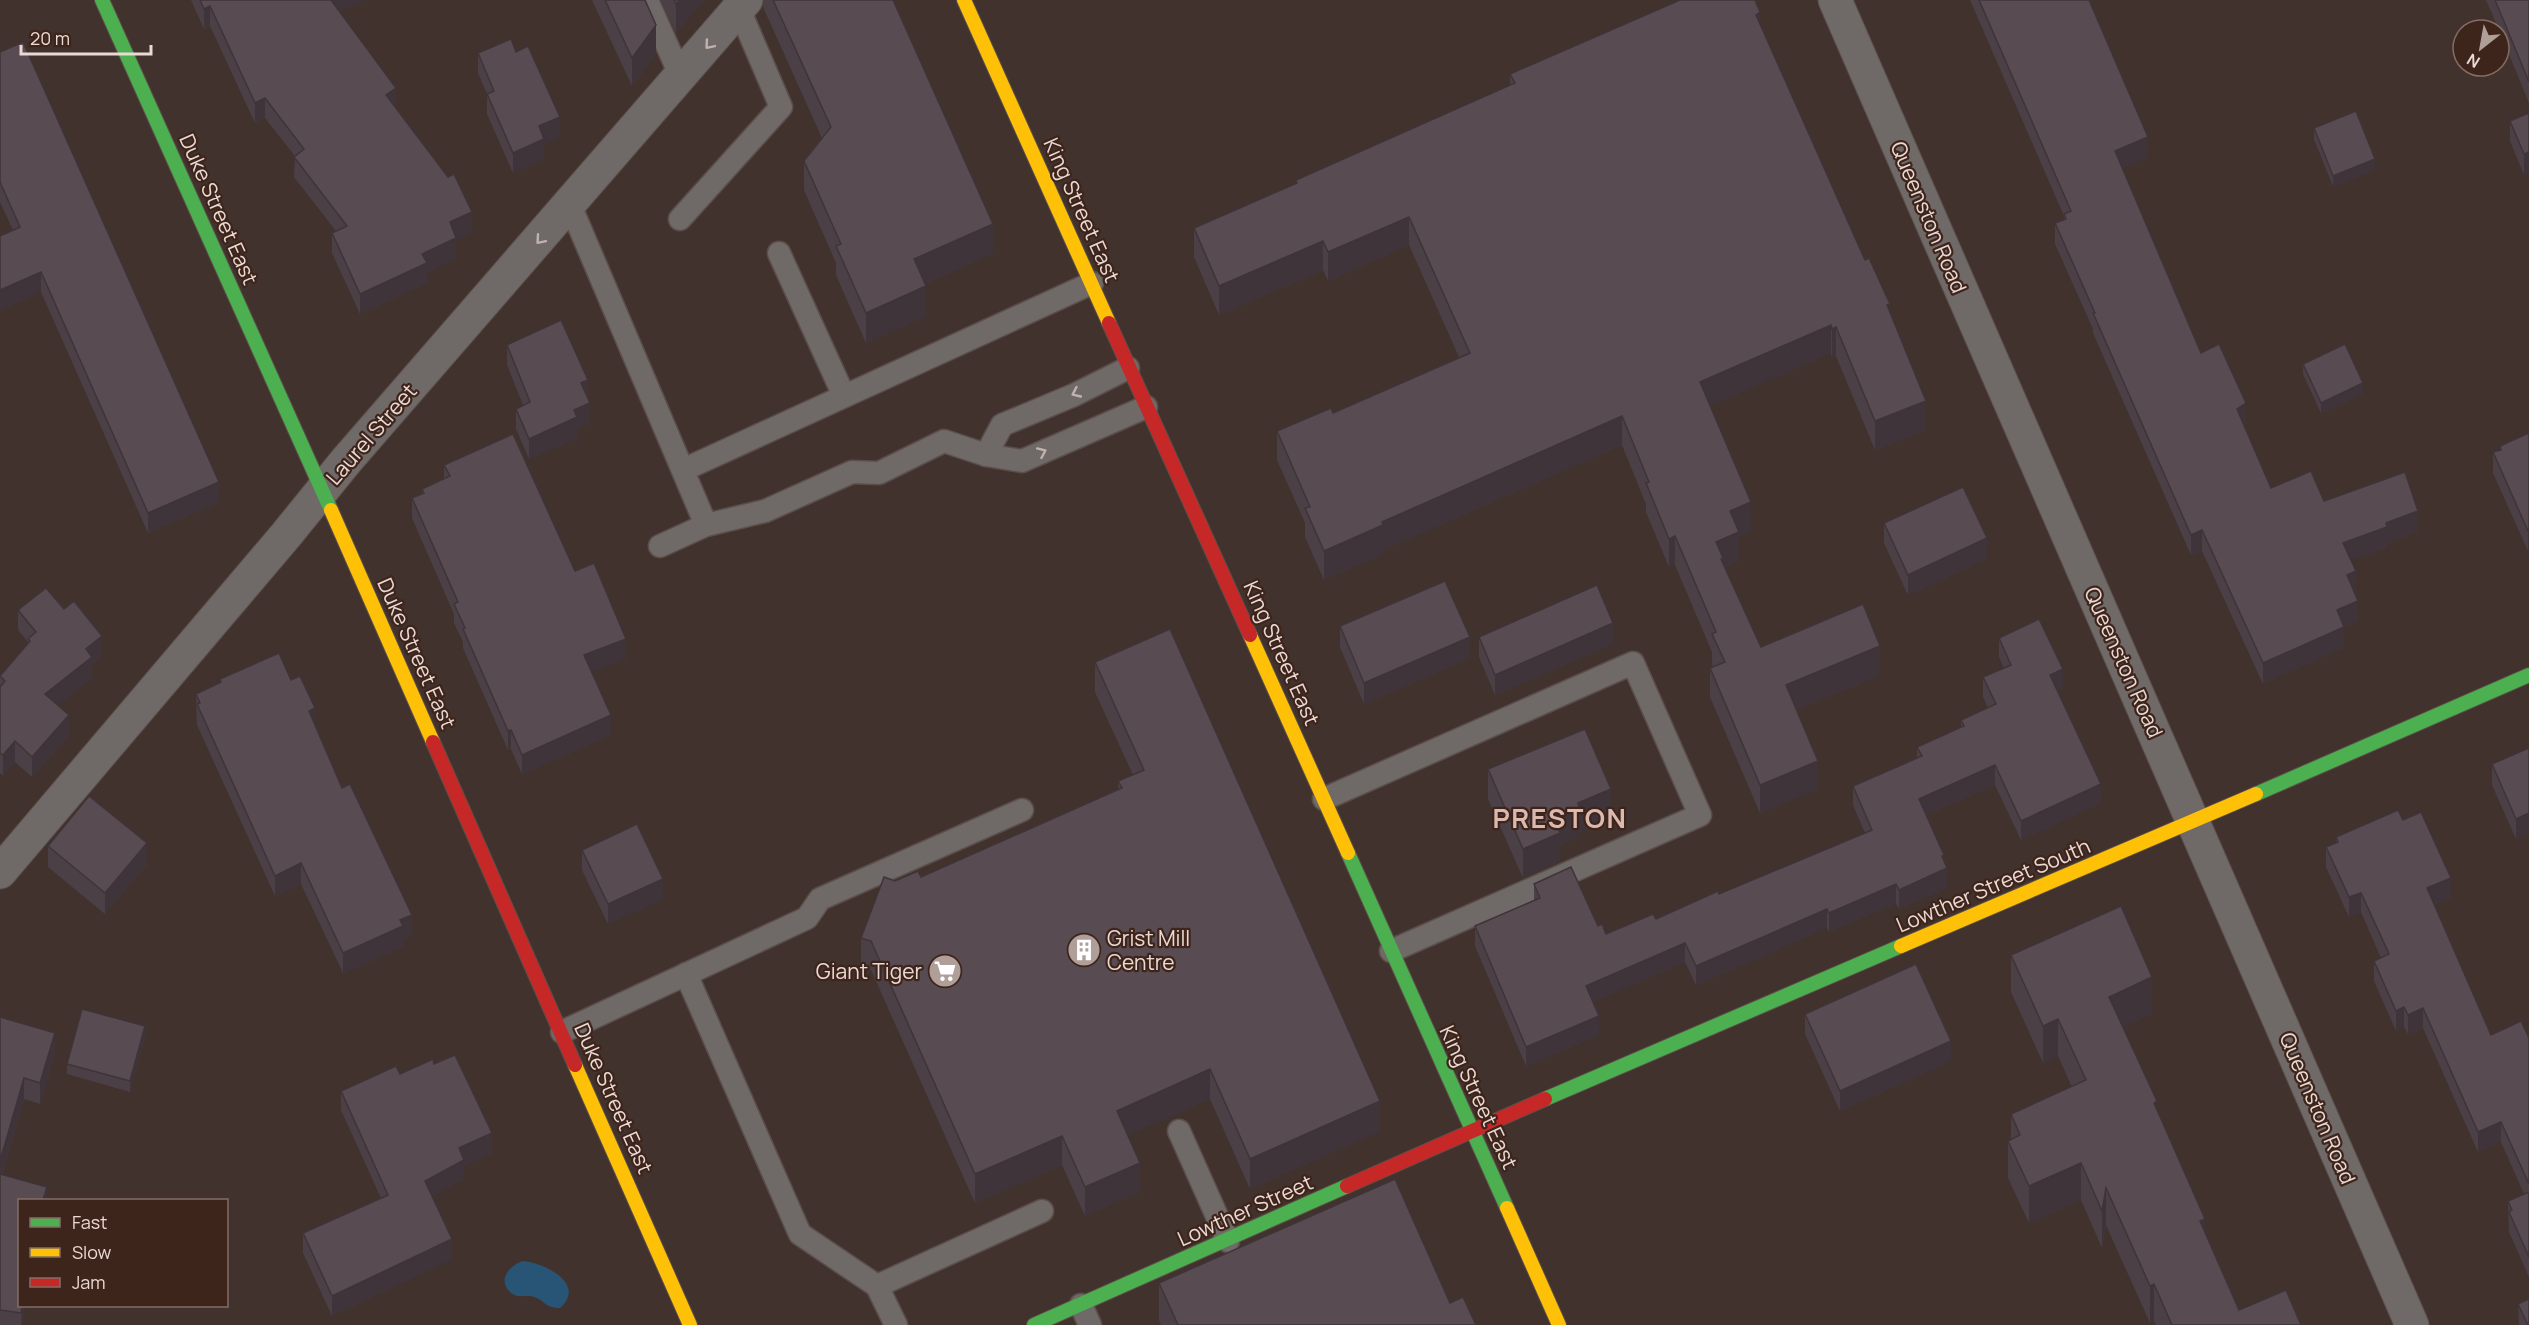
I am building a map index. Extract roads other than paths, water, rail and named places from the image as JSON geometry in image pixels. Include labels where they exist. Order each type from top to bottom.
[{"type":"street","name":"Duke Street East","points":[[102,0],[322,490],[690,1325]]},
{"type":"street","name":"King Street East","points":[[964,0],[1559,1325]]},
{"type":"street","name":"Queenston Road","points":[[1835,0],[2412,1325]]},
{"type":"street","name":"Laurel Street","points":[[0,872],[322,490],[743,4]]},
{"type":"street","name":"Lowther Street South","points":[[1472,1130],[2529,675]]},
{"type":"street","name":"Lowther Street","points":[[1034,1325],[1086,1315],[1227,1240],[1472,1130]]},
{"type":"lane","points":[[647,0],[681,77]]},
{"type":"lane","points":[[680,219],[781,107],[743,4]]},
{"type":"lane","points":[[570,206],[706,525]]},
{"type":"lane","points":[[779,254],[844,396]]},
{"type":"lane","points":[[682,470],[1092,283]]},
{"type":"lane","points":[[986,455],[1002,425],[1074,395],[1128,368]]},
{"type":"lane","points":[[660,546],[706,525],[765,511],[852,472],[879,473],[944,441],[986,455],[1022,461],[1146,407]]},
{"type":"lane","points":[[1324,799],[1633,663],[1700,815],[1391,951]]},
{"type":"lane","points":[[562,1032],[807,918],[820,899],[1022,810]]},
{"type":"lane","points":[[686,975],[800,1234],[877,1286],[896,1325]]},
{"type":"lane","points":[[1179,1131],[1227,1240]]},
{"type":"lane","points":[[877,1286],[1042,1211]]},
{"type":"water","points":[[523,1261],[551,1270],[566,1283],[569,1291],[567,1299],[560,1308],[548,1306],[531,1296],[514,1295],[507,1288],[506,1274]]},
{"type":"place","name":"Grist Mill Centre","points":[[1084,950]]},
{"type":"place","name":"Giant Tiger","points":[[945,971]]},
{"type":"district","name":"PRESTON","points":[[1560,817]]}]
